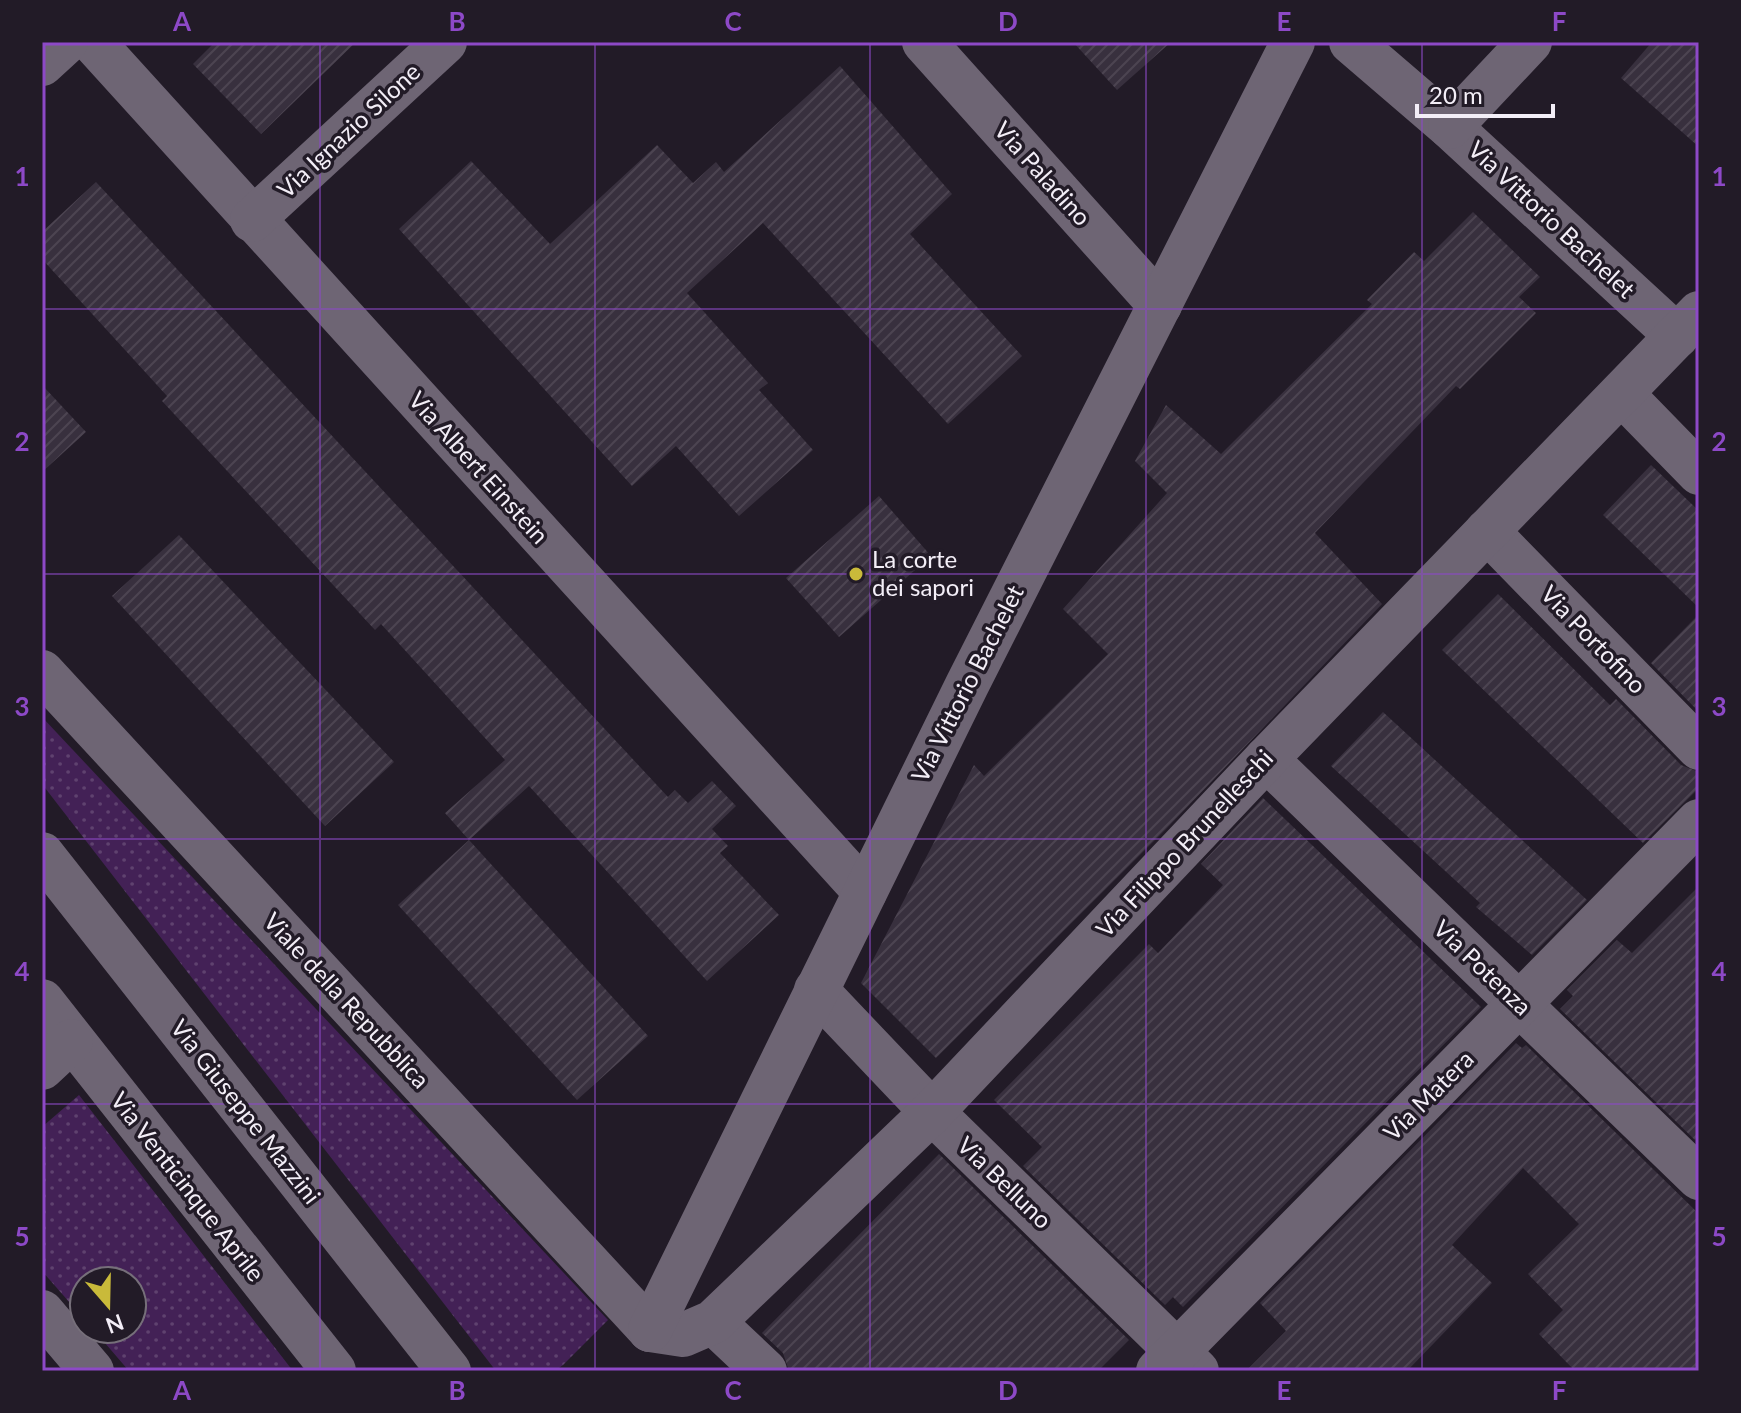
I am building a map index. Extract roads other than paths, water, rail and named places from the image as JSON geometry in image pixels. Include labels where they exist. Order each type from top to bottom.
[{"type":"street","points":[[42,64],[66,42]]},
{"type":"street","name":"Via Albert Einstein","points":[[93,42],[865,892]]},
{"type":"street","name":"Via Ignazio Silone","points":[[252,220],[445,42]]},
{"type":"street","name":"Via Paladino","points":[[924,42],[1160,305]]},
{"type":"street","name":"Via Vittorio Bachelet","points":[[650,1330],[816,990],[1293,42]]},
{"type":"street","name":"Via Vittorio Bachelet","points":[[1351,42],[1688,325]]},
{"type":"street","points":[[1450,127],[1530,42]]},
{"type":"street","name":"Via Filippo Brunelleschi","points":[[650,1330],[683,1335],[713,1322],[932,1112],[1266,759],[1688,325]]},
{"type":"street","points":[[1622,394],[1699,473]]},
{"type":"street","name":"Via Portofino","points":[[1487,531],[1699,748]]},
{"type":"street","name":"Viale della Repubblica","points":[[42,672],[650,1330]]},
{"type":"street","name":"Via Potenza","points":[[1266,759],[1699,1178]]},
{"type":"street","name":"Via Matera","points":[[1178,1365],[1519,1004],[1699,821]]},
{"type":"street","name":"Via Giuseppe Mazzini","points":[[42,854],[449,1371]]},
{"type":"street","name":"Via Belluno","points":[[816,990],[1178,1365]]},
{"type":"street","name":"Via Venticinque Aprile","points":[[42,1001],[52,1055],[334,1371]]},
{"type":"street","points":[[42,1312],[92,1371]]},
{"type":"street","points":[[713,1322],[765,1371]]},
{"type":"place","name":"La corte dei sapori","points":[[856,574]]}]
